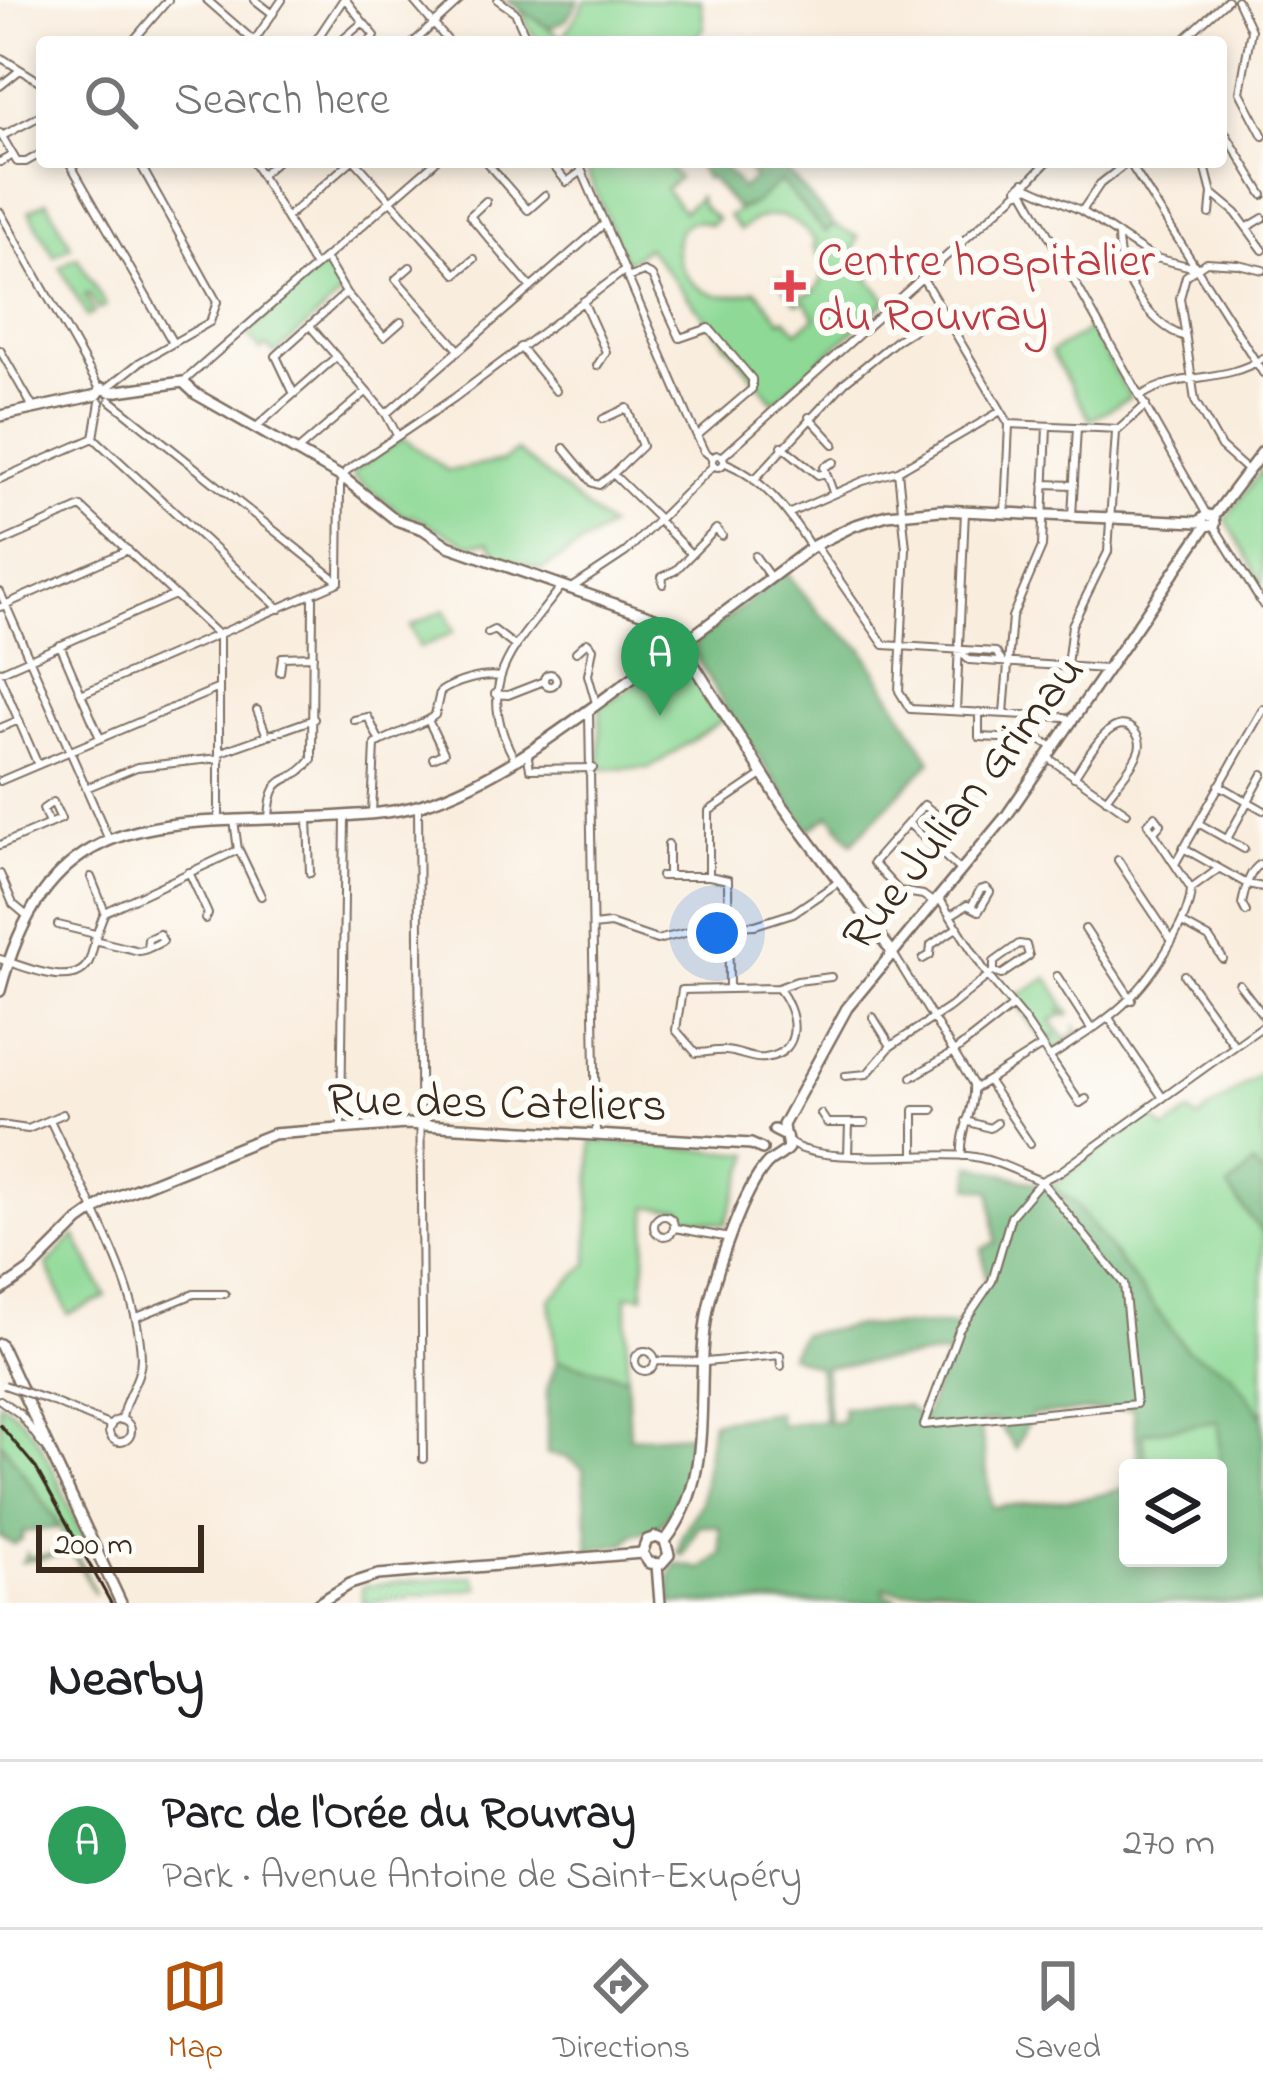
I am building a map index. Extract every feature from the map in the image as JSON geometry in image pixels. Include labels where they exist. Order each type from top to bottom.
[{"type":"street","points":[[137,36],[168,0]]},
{"type":"street","points":[[207,0],[248,36]]},
{"type":"street","points":[[255,0],[273,14]]},
{"type":"street","points":[[258,36],[282,0]]},
{"type":"street","points":[[319,36],[344,0],[375,36]]},
{"type":"street","points":[[412,0],[444,36]]},
{"type":"street","points":[[421,36],[460,0]]},
{"type":"street","points":[[498,0],[514,11],[525,36]]},
{"type":"street","points":[[1188,36],[1227,0]]},
{"type":"street","points":[[1237,0],[1251,30],[1240,92],[1263,136]]},
{"type":"street","points":[[347,36],[363,22]]},
{"type":"street","points":[[0,57],[36,79]]},
{"type":"street","points":[[0,86],[20,70]]},
{"type":"street","points":[[36,119],[1,134],[21,164],[36,156]]},
{"type":"street","points":[[1227,141],[1263,194]]},
{"type":"street","points":[[0,153],[11,152]]},
{"type":"street","points":[[0,162],[11,152]]},
{"type":"street","points":[[72,168],[173,343]]},
{"type":"street","points":[[94,438],[104,394],[140,362],[210,322],[218,302],[142,168]]},
{"type":"street","points":[[256,168],[315,267]]},
{"type":"street","points":[[260,175],[269,168]]},
{"type":"street","points":[[286,218],[346,168]]},
{"type":"street","points":[[359,168],[456,274],[474,259]]},
{"type":"street","points":[[0,416],[183,382],[428,168]]},
{"type":"street","points":[[491,168],[528,210],[545,196]]},
{"type":"street","points":[[555,168],[567,182],[578,168]]},
{"type":"street","points":[[581,168],[704,451],[754,480],[790,513],[880,640],[889,647],[996,652],[1005,662],[1107,670]]},
{"type":"street","points":[[515,760],[497,722],[495,694],[500,677],[516,647],[566,588],[626,552],[718,460],[1042,168]]},
{"type":"street","points":[[1082,211],[1100,184],[1120,168]]},
{"type":"street","points":[[1132,168],[1260,360],[1263,373]]},
{"type":"street","points":[[1206,168],[1212,193],[1210,214]]},
{"type":"street","points":[[1025,188],[1082,211],[1152,257],[1196,268]]},
{"type":"street","points":[[1025,188],[1209,521],[1263,605]]},
{"type":"street","points":[[1212,193],[1248,227],[1263,250]]},
{"type":"street","points":[[486,201],[470,216],[531,288]]},
{"type":"street","points":[[0,212],[104,394],[339,582]]},
{"type":"street","points":[[1248,227],[1263,218]]},
{"type":"street","points":[[386,414],[604,224]]},
{"type":"street","points":[[1118,236],[1126,272],[1141,300],[1160,322],[1185,337]]},
{"type":"street","points":[[325,258],[346,293],[384,337],[401,322]]},
{"type":"street","points":[[1248,470],[1211,434],[1195,401],[1181,285],[1206,262],[1263,270]]},
{"type":"street","points":[[410,267],[396,279],[459,350]]},
{"type":"street","points":[[342,477],[626,274],[652,276],[680,338],[709,328],[754,385],[697,436]]},
{"type":"street","points":[[921,275],[1009,424],[1005,513]]},
{"type":"street","points":[[294,394],[275,356],[346,293]]},
{"type":"street","points":[[583,301],[606,352],[597,366]]},
{"type":"street","points":[[754,480],[809,417],[872,358],[942,312]]},
{"type":"street","points":[[310,326],[386,414],[398,436]]},
{"type":"street","points":[[520,347],[556,391]]},
{"type":"street","points":[[0,351],[34,409]]},
{"type":"street","points":[[255,428],[336,358]]},
{"type":"street","points":[[1141,396],[1164,383],[1223,376],[1260,360]]},
{"type":"street","points":[[183,382],[342,477],[397,520],[448,547],[655,618],[682,643],[762,775],[892,952],[954,1052],[974,1089],[961,1136],[962,1156]]},
{"type":"street","points":[[296,452],[366,392]]},
{"type":"street","points":[[1067,665],[1070,633],[1108,552],[1119,429],[1146,405]]},
{"type":"street","points":[[564,448],[599,485],[642,442],[627,408],[603,419]]},
{"type":"street","points":[[790,513],[833,492],[898,472],[1001,411]]},
{"type":"street","points":[[809,417],[834,443]]},
{"type":"street","points":[[1009,424],[1119,429]]},
{"type":"street","points":[[1004,713],[1012,617],[1040,555],[1047,426]]},
{"type":"street","points":[[1072,516],[1077,427]]},
{"type":"street","points":[[0,479],[94,438]]},
{"type":"street","points":[[94,438],[280,610]]},
{"type":"street","points":[[782,446],[818,475],[826,472]]},
{"type":"street","name":"Rue Julian Grimau","points":[[766,1149],[785,1136],[847,1008],[1007,814],[1209,521],[1263,451]]},
{"type":"street","points":[[833,492],[824,467],[834,462]]},
{"type":"street","points":[[898,472],[906,548],[899,691],[910,709],[1072,721]]},
{"type":"street","points":[[613,474],[692,554]]},
{"type":"street","points":[[339,582],[342,477]]},
{"type":"street","points":[[1045,484],[1074,485]]},
{"type":"street","points":[[0,543],[81,507],[219,636],[220,820]]},
{"type":"street","points":[[0,992],[4,960],[26,915],[69,865],[109,840],[148,826],[372,814],[418,806],[477,783],[682,643],[813,546],[853,526],[904,512],[1209,521]]},
{"type":"street","points":[[956,711],[965,512]]},
{"type":"street","points":[[663,584],[662,577],[676,570],[716,530],[722,536]]},
{"type":"street","points":[[3,606],[128,550]]},
{"type":"street","points":[[755,556],[770,577]]},
{"type":"street","points":[[81,694],[339,582]]},
{"type":"street","points":[[0,592],[109,840]]},
{"type":"street","points":[[38,765],[0,674],[175,595]]},
{"type":"street","points":[[269,818],[275,785],[308,767],[312,759],[313,596]]},
{"type":"street","points":[[488,633],[494,630],[516,647]]},
{"type":"street","points":[[576,652],[587,642],[593,648],[588,675],[596,1132]]},
{"type":"street","points":[[60,646],[100,738]]},
{"type":"street","points":[[280,672],[282,657],[314,656]]},
{"type":"street","points":[[372,814],[375,744],[435,715],[440,692],[447,687],[500,677]]},
{"type":"street","points":[[495,694],[508,695],[544,681]]},
{"type":"street","points":[[0,782],[219,688]]},
{"type":"street","points":[[1174,864],[1263,709]]},
{"type":"street","points":[[257,710],[267,736]]},
{"type":"street","points":[[979,712],[979,737],[1041,740],[1074,777],[1127,813]]},
{"type":"street","points":[[354,720],[368,717],[380,742]]},
{"type":"street","points":[[86,788],[137,766],[220,755],[314,719]]},
{"type":"street","points":[[0,728],[19,720]]},
{"type":"street","points":[[428,720],[444,753],[434,758]]},
{"type":"street","points":[[1074,777],[1108,729],[1131,728],[1139,750],[1106,799]]},
{"type":"street","points":[[527,752],[530,769],[593,768]]},
{"type":"street","points":[[1227,839],[1263,774]]},
{"type":"street","points":[[709,876],[709,811],[762,775]]},
{"type":"street","points":[[1219,785],[1263,810]]},
{"type":"street","points":[[960,819],[949,824],[923,805],[873,863],[899,891],[936,900],[951,915],[1080,1103],[1087,1099]]},
{"type":"street","points":[[418,806],[423,1459]]},
{"type":"street","points":[[341,1128],[345,816]]},
{"type":"street","points":[[308,818],[310,873]]},
{"type":"street","points":[[234,820],[238,850],[261,896]]},
{"type":"street","points":[[908,823],[961,872]]},
{"type":"street","points":[[1198,823],[1244,849]]},
{"type":"street","points":[[0,845],[49,824]]},
{"type":"street","points":[[1050,1057],[1132,1000],[1182,923],[1191,889],[1154,832]]},
{"type":"street","points":[[668,844],[665,876],[728,878],[729,989]]},
{"type":"street","points":[[1183,848],[1247,884],[1263,887]]},
{"type":"street","points":[[4,960],[74,976],[86,968],[106,912],[238,850]]},
{"type":"street","points":[[1118,860],[1172,941]]},
{"type":"street","points":[[1246,912],[1242,904],[1247,884],[1261,864]]},
{"type":"street","points":[[1191,889],[1218,869]]},
{"type":"street","points":[[189,872],[208,914],[206,920]]},
{"type":"street","points":[[0,874],[13,904],[26,915]]},
{"type":"street","points":[[91,877],[106,912]]},
{"type":"street","points":[[593,926],[610,924],[657,940],[696,929],[755,926],[793,913],[840,881]]},
{"type":"street","points":[[951,915],[970,907]]},
{"type":"street","points":[[1182,923],[1209,938],[1223,959]]},
{"type":"street","points":[[58,925],[139,951],[147,949]]},
{"type":"street","points":[[923,959],[930,955],[931,945],[958,927]]},
{"type":"street","points":[[1085,929],[1132,1000]]},
{"type":"street","points":[[845,1076],[867,1074],[891,1046],[991,974],[994,962],[1019,944],[1026,945],[1029,956],[1001,975],[991,974]]},
{"type":"street","points":[[1184,975],[1234,1046]]},
{"type":"street","points":[[1057,976],[1092,1030]]},
{"type":"street","points":[[778,988],[796,1020],[790,1041],[773,1057],[696,1053],[676,1030],[682,989],[778,988],[831,977]]},
{"type":"street","points":[[1239,984],[1263,1015]]},
{"type":"street","points":[[912,1077],[954,1052],[1013,1006]]},
{"type":"street","points":[[873,1017],[891,1046]]},
{"type":"street","points":[[1109,1018],[1162,1098]]},
{"type":"street","points":[[665,1541],[684,1515],[696,1483],[708,1309],[730,1238],[764,1168],[766,1149],[785,1136],[848,1155],[962,1156],[999,1163],[1041,1181],[1124,1284],[1136,1404],[925,1425],[959,1330],[992,1281],[1005,1229],[1041,1181],[1263,1026]]},
{"type":"street","points":[[974,1089],[1042,1046]]},
{"type":"street","points":[[988,1083],[1030,1144]]},
{"type":"street","points":[[914,1155],[914,1110],[932,1110]]},
{"type":"street","points":[[0,1125],[28,1130],[63,1114]]},
{"type":"street","points":[[821,1114],[827,1123],[866,1124]]},
{"type":"street","points":[[50,1120],[136,1317],[141,1360],[122,1420],[111,1426]]},
{"type":"street","points":[[966,1120],[990,1127],[997,1123]]},
{"type":"street","points":[[848,1155],[849,1123]]},
{"type":"street","name":"Rue des Cateliers","points":[[0,1291],[46,1257],[93,1210],[273,1134],[421,1125],[596,1132],[766,1149]]},
{"type":"street","points":[[674,1227],[730,1238]]},
{"type":"street","points":[[136,1317],[194,1294],[225,1294]]},
{"type":"street","points":[[0,1344],[121,1603]]},
{"type":"street","points":[[655,1361],[780,1355],[781,1366]]},
{"type":"street","points":[[2,1384],[111,1426]]},
{"type":"street","points":[[0,1400],[29,1425],[60,1475]]},
{"type":"street","points":[[111,1426],[112,1438],[124,1442],[131,1428],[122,1420]]},
{"type":"street","points":[[642,1553],[647,1540],[665,1541]]},
{"type":"street","points":[[657,1565],[669,1555],[665,1541]]},
{"type":"street","points":[[642,1553],[657,1565]]},
{"type":"street","points":[[319,1603],[350,1584],[378,1575],[642,1553]]},
{"type":"street","points":[[657,1565],[661,1603]]},
{"type":"green space","points":[[507,0],[579,0],[566,20],[549,28]]},
{"type":"green space","points":[[586,0],[701,0],[704,28],[697,36],[564,36]]},
{"type":"green space","points":[[519,8],[560,36],[534,36]]},
{"type":"green space","points":[[586,168],[669,168],[678,178],[665,189],[683,211],[698,195],[702,206],[717,219],[710,225],[692,222],[681,229],[679,260],[688,277],[704,290],[727,296],[756,290],[781,321],[785,318],[797,331],[815,318],[805,301],[797,304],[776,278],[800,296],[816,289],[823,269],[813,245],[817,243],[782,217],[762,218],[740,230],[728,216],[755,203],[780,181],[825,232],[834,225],[858,237],[851,258],[887,300],[774,402],[647,247],[626,263]]},
{"type":"green space","points":[[699,168],[725,168],[742,189],[754,179],[746,168],[784,168],[834,225],[825,232],[780,181],[755,203],[737,209]]},
{"type":"green space","points":[[47,201],[71,246],[54,256],[29,211]]},
{"type":"green space","points":[[77,257],[106,306],[99,310],[89,294],[85,295],[94,313],[87,317],[60,267]]},
{"type":"green space","points":[[324,265],[342,294],[275,354],[266,346],[261,350],[246,333]]},
{"type":"green space","points":[[1090,329],[1130,397],[1090,420],[1051,352]]},
{"type":"green space","points":[[403,438],[448,471],[503,461],[517,451],[609,527],[542,570],[498,555],[488,542],[469,545],[411,515],[407,518],[353,477],[355,470]]},
{"type":"green space","points":[[1263,468],[1263,586],[1226,519]]},
{"type":"green space","points":[[786,572],[820,614],[862,648],[931,761],[852,843],[830,815],[809,830],[730,716],[693,651],[695,643]]},
{"type":"green space","points":[[445,610],[454,632],[420,648],[410,626]]},
{"type":"green space","points":[[675,657],[687,663],[723,720],[650,768],[600,769],[600,708]]},
{"type":"green space","points":[[1048,978],[1070,1014],[1059,1007],[1063,1015],[1051,1020],[1065,1039],[1077,1032],[1075,1025],[1079,1033],[1056,1049],[1051,1042],[1055,1036],[1042,1038],[1012,998]]},
{"type":"green space","points":[[1263,1072],[1263,1178],[1254,1165],[1228,1188],[1263,1234],[1263,1417],[1231,1372],[1187,1350],[1073,1201],[1050,1187],[1149,1113],[1165,1130],[1190,1112],[1197,1119]]},
{"type":"green space","points":[[592,1141],[751,1154],[725,1224],[684,1217],[682,1209],[648,1207],[643,1296],[627,1295],[627,1377],[557,1360],[550,1299],[588,1264]]},
{"type":"green space","points":[[1254,1164],[1263,1178],[1263,1234],[1228,1188]]},
{"type":"green space","points":[[971,1165],[1050,1187],[1073,1201],[1187,1350],[1231,1372],[1263,1417],[1263,1603],[988,1603],[983,1597],[937,1586],[904,1592],[884,1588],[884,1593],[897,1599],[895,1603],[672,1603],[669,1577],[676,1564],[702,1569],[721,1554],[719,1527],[699,1525],[683,1555],[678,1554],[682,1535],[701,1503],[712,1421],[777,1412],[780,1425],[825,1420],[818,1367],[789,1355],[802,1334],[855,1326],[958,1325],[986,1281],[982,1249],[996,1243],[991,1191],[970,1187]],"holes":[[[949,1354],[923,1419],[906,1406],[843,1407],[843,1421],[829,1423],[824,1367]],[[1133,1408],[1138,1459],[1145,1459],[1143,1433],[1218,1421],[1220,1459],[1227,1459],[1227,1567],[1119,1567],[1119,1490],[992,1507],[980,1424],[996,1420],[1016,1449],[1031,1415]]]},
{"type":"green space","points":[[75,1235],[106,1297],[68,1314],[47,1265]]},
{"type":"green space","points":[[557,1360],[627,1377],[630,1438],[689,1434],[681,1498],[658,1528],[633,1534],[626,1543],[589,1550],[583,1469],[566,1457],[547,1454],[547,1390]]},
{"type":"green space","points":[[0,1402],[31,1431],[54,1471],[91,1552],[85,1548],[77,1554],[95,1594],[73,1553],[22,1562],[27,1553],[29,1557],[63,1553],[70,1547],[56,1519],[0,1440]]},
{"type":"green space","points":[[1218,1421],[1220,1459],[1145,1459],[1143,1433]]},
{"type":"green space","points":[[0,1440],[56,1520],[57,1528],[24,1532],[14,1545],[0,1537]]},
{"type":"green space","points":[[473,1576],[479,1588],[362,1603],[362,1587],[368,1585]]},
{"type":"tram line","points":[[0,1425],[36,1468],[111,1603]]},
{"type":"place","name":"Centre hospitalier du Rouvray","points":[[790,286]]},
{"type":"place","name":"Parc de l'Orée du Rouvray","points":[[660,716]]}]
